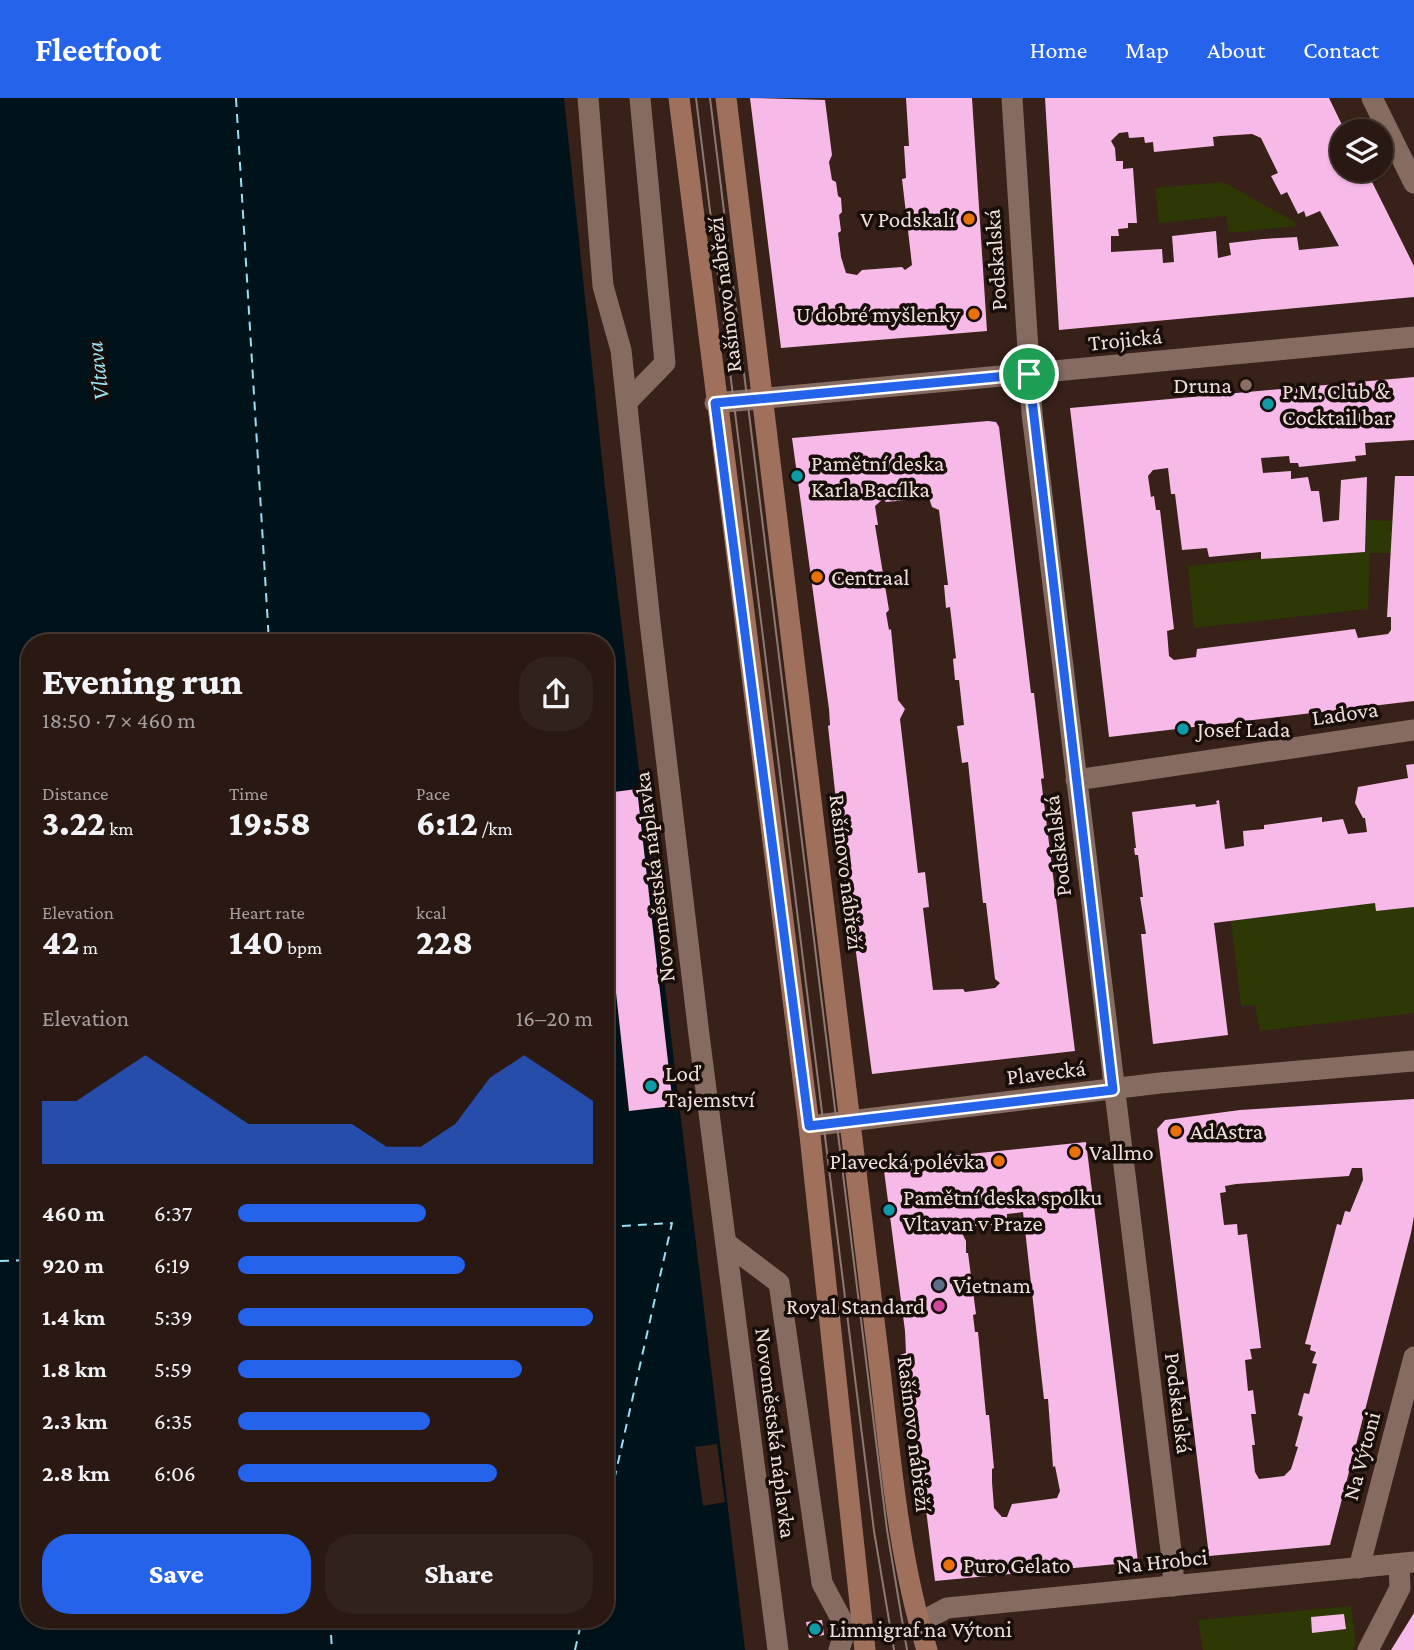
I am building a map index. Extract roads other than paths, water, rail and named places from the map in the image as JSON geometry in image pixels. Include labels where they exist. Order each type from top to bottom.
[{"type":"main road","name":"Rašínovo nábřeží","points":[[679,98],[715,403],[809,1126],[865,1650]]},
{"type":"main road","name":"Rašínovo nábřeží","points":[[726,98],[901,1529],[919,1623],[927,1650]]},
{"type":"street","name":"Novoměstská náplavka","points":[[588,98],[603,286],[621,350],[653,650],[778,1650]]},
{"type":"street","points":[[627,402],[665,363],[640,98]]},
{"type":"street","name":"Podskalská","points":[[1012,98],[1029,374],[1113,1090],[1173,1567],[1173,1586]]},
{"type":"street","points":[[1372,98],[1414,183]]},
{"type":"street","name":"Trojická","points":[[715,403],[1414,337]]},
{"type":"street","name":"Ladova","points":[[1076,780],[1414,730]]},
{"type":"street","name":"Plavecká","points":[[809,1126],[1160,1083],[1414,1061]]},
{"type":"street","points":[[726,1243],[779,1283],[822,1583],[846,1628],[839,1650]]},
{"type":"street","name":"Na Výtoni","points":[[1359,1568],[1414,1357]]},
{"type":"street","points":[[1368,1650],[1400,1588],[1406,1563]]},
{"type":"street","name":"Na Hrobci","points":[[919,1623],[947,1608],[1406,1563]]},
{"type":"water","name":"Vltava","points":[[0,98],[564,98],[605,488],[745,1650],[0,1650]]},
{"type":"tram line","points":[[696,98],[874,1531],[894,1650]]},
{"type":"tram line","points":[[710,98],[887,1530],[907,1650]]},
{"type":"place","name":"V Podskalí","points":[[969,219]]},
{"type":"place","name":"U dobré myšlenky","points":[[974,314]]},
{"type":"place","name":"Druna","points":[[1246,385]]},
{"type":"place","name":"P.M. Club & Cocktail bar","points":[[1268,404]]},
{"type":"place","name":"Pamětní deska Karla Bacílka","points":[[797,476]]},
{"type":"place","name":"Centraal","points":[[817,577]]},
{"type":"place","name":"Josef Lada","points":[[1183,729]]},
{"type":"place","name":"Loď Tajemství","points":[[651,1086]]},
{"type":"place","name":"AdAstra","points":[[1176,1131]]},
{"type":"place","name":"Vallmo","points":[[1075,1152]]},
{"type":"place","name":"Plavecká polévka","points":[[999,1161]]},
{"type":"place","name":"Pamětní deska spolku Vltavan v Praze","points":[[889,1210]]},
{"type":"place","name":"Vietnam","points":[[939,1285]]},
{"type":"place","name":"Royal Standard","points":[[939,1306]]},
{"type":"place","name":"Puro Gelato","points":[[949,1565]]},
{"type":"place","name":"Limnigraf na Výtoni","points":[[815,1629]]}]
